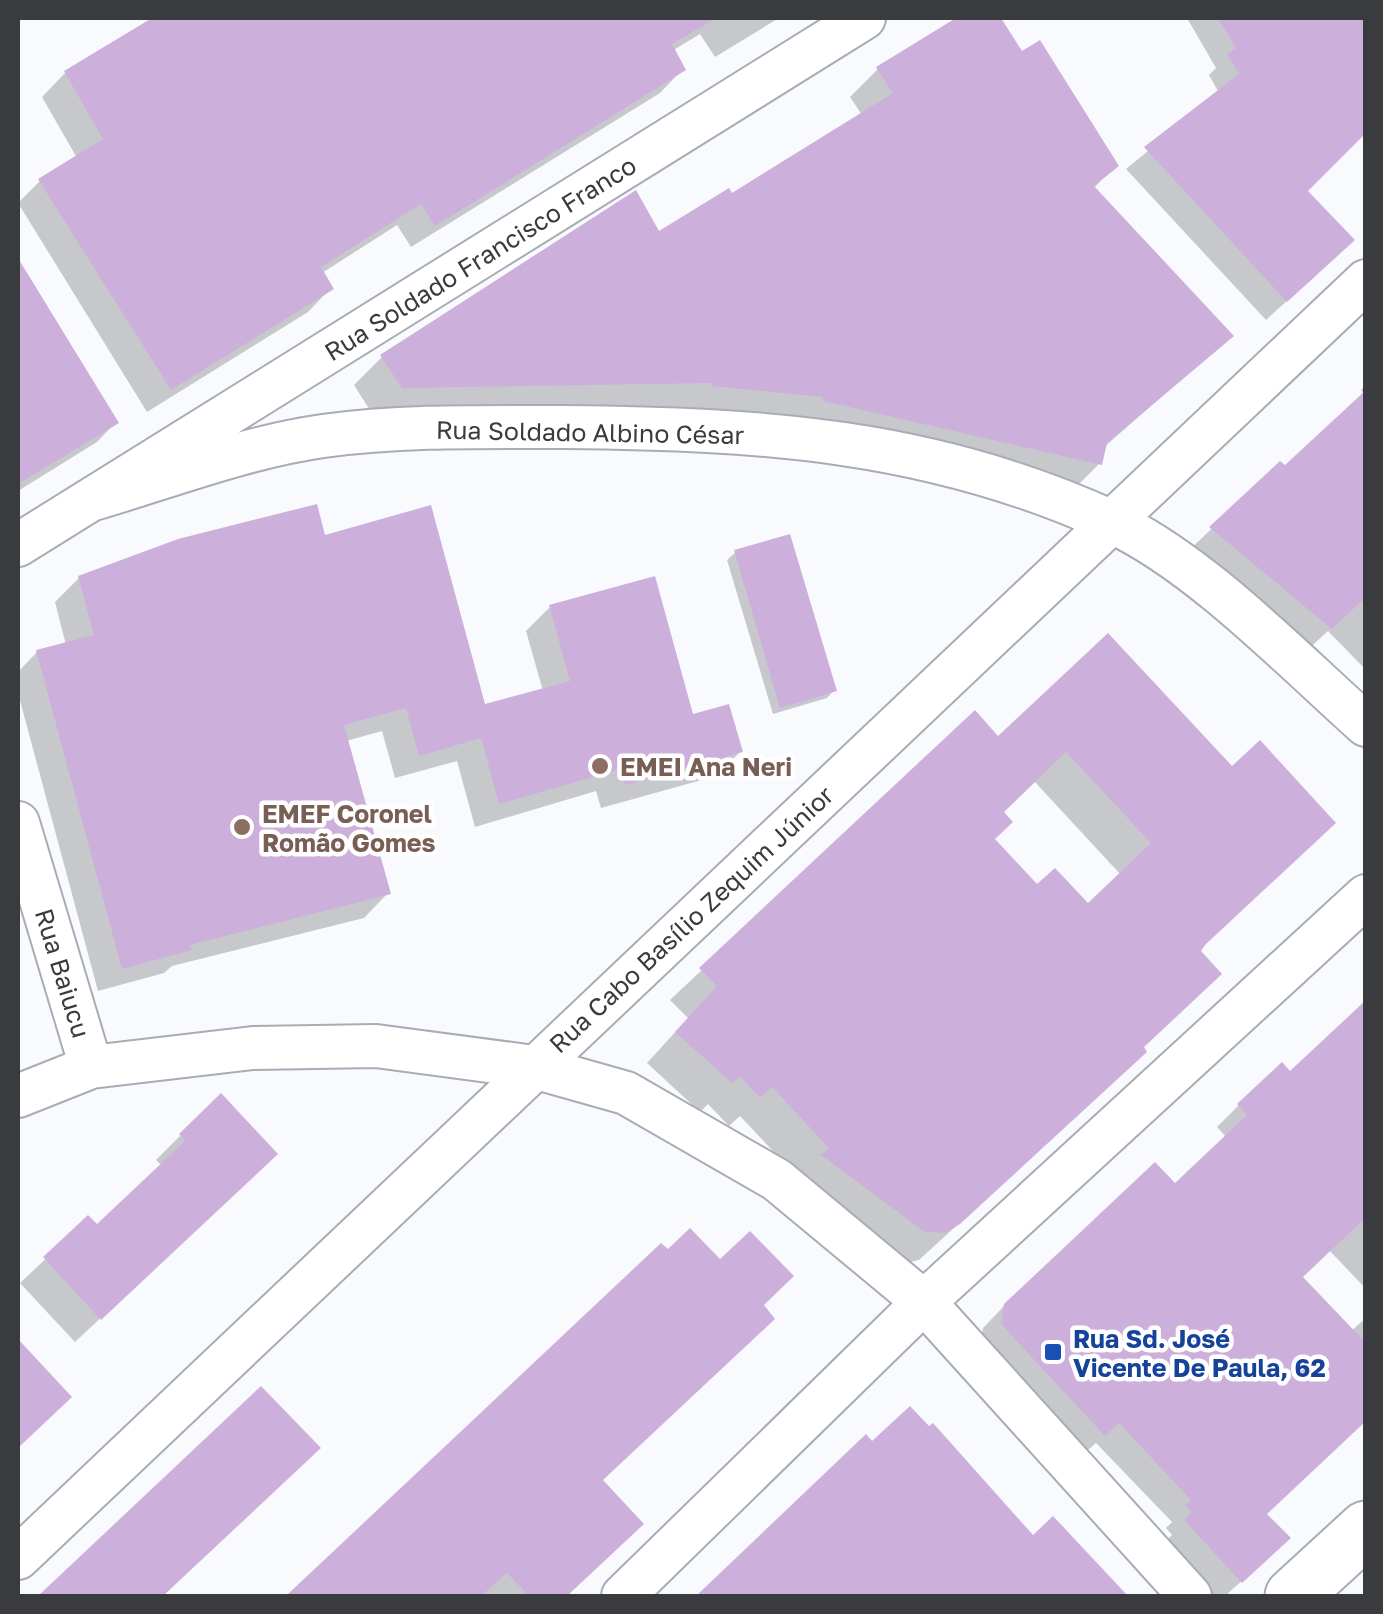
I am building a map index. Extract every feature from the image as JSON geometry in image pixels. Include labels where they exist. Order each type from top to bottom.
[{"type":"main road","points":[[1293,1596],[1366,1529]]},
{"type":"street","name":"Rua Soldado Francisco Franco","points":[[97,498],[864,18]]},
{"type":"street","name":"Rua Cabo Basílio Zequim Júnior","points":[[18,1558],[1366,281]]},
{"type":"street","name":"Rua Soldado Albino César","points":[[97,498],[251,452],[321,437],[404,429],[688,428],[882,447],[979,470],[1114,523],[1166,554],[1366,725]]},
{"type":"street","points":[[18,545],[97,498]]},
{"type":"street","name":"Rua Baiucu","points":[[18,822],[90,1067]]},
{"type":"street","points":[[623,1596],[924,1302],[1366,896]]},
{"type":"street","points":[[18,1096],[90,1067],[253,1048],[376,1046],[534,1067],[626,1093],[777,1180],[924,1302],[1190,1596]]},
{"type":"building","points":[[152,18],[716,18],[672,44],[686,70],[435,226],[421,204],[321,267],[334,289],[171,390],[38,179],[103,139],[64,71]]},
{"type":"building","points":[[956,18],[1001,18],[1022,51],[1040,40],[1119,166],[1094,186],[1234,336],[1107,443],[1102,465],[823,401],[823,397],[712,386],[713,383],[402,388],[380,355],[636,190],[659,231],[729,188],[732,193],[893,93],[876,67]]},
{"type":"building","points":[[1218,18],[1366,18],[1366,133],[1308,191],[1355,240],[1287,302],[1144,147],[1239,74],[1227,54],[1236,48]]},
{"type":"building","points":[[18,258],[119,423],[18,484]]},
{"type":"building","points":[[1366,390],[1366,597],[1332,629],[1209,527],[1280,461],[1285,465]]},
{"type":"building","name":"EMEF Coronel Romão Gomes","points":[[317,504],[325,535],[431,505],[485,704],[570,681],[549,605],[655,576],[693,714],[729,704],[743,752],[625,785],[620,769],[499,804],[481,738],[419,756],[406,708],[344,725],[391,894],[190,945],[192,950],[122,969],[36,650],[94,635],[78,576],[178,539]]},
{"type":"building","points":[[790,534],[837,691],[780,708],[734,550]]},
{"type":"building","points":[[1108,633],[1232,766],[1260,740],[1336,823],[1205,945],[1201,951],[1222,974],[1144,1047],[1147,1052],[960,1224],[945,1233],[925,1232],[821,1155],[829,1148],[772,1087],[760,1098],[740,1076],[732,1083],[675,1032],[717,986],[699,968],[975,710],[998,736]],"holes":[[[1066,752],[1151,843],[1088,903],[1055,868],[1037,884],[995,839],[1013,822],[1004,812]]]},
{"type":"building","points":[[1366,1000],[1366,1217],[1303,1277],[1366,1343],[1366,1421],[1267,1514],[1291,1538],[1242,1583],[1184,1520],[1191,1512],[1185,1505],[1191,1500],[1119,1423],[1105,1436],[1001,1324],[1004,1304],[1155,1162],[1175,1183],[1247,1115],[1237,1104],[1282,1062],[1290,1071]]},
{"type":"building","points":[[221,1093],[278,1154],[101,1320],[43,1257],[88,1215],[97,1224],[185,1141],[179,1134]]},
{"type":"building","points":[[690,1228],[720,1259],[750,1231],[794,1276],[764,1305],[775,1319],[603,1480],[644,1524],[567,1596],[529,1596],[507,1573],[481,1596],[286,1596],[661,1243],[668,1249]]},
{"type":"building","points":[[18,1339],[72,1397],[18,1448]]},
{"type":"building","points":[[261,1386],[321,1448],[163,1596],[38,1596]]},
{"type":"building","points":[[910,1406],[929,1426],[933,1423],[1033,1535],[1053,1516],[1128,1596],[696,1596],[866,1434],[872,1441]]},
{"type":"place","name":"EMEI Ana Neri","points":[[600,766]]},
{"type":"place","name":"EMEF Coronel Romão Gomes","points":[[242,827]]},
{"type":"place","name":"Rua Sd. José Vicente De Paula, 62","points":[[1053,1352]]}]
